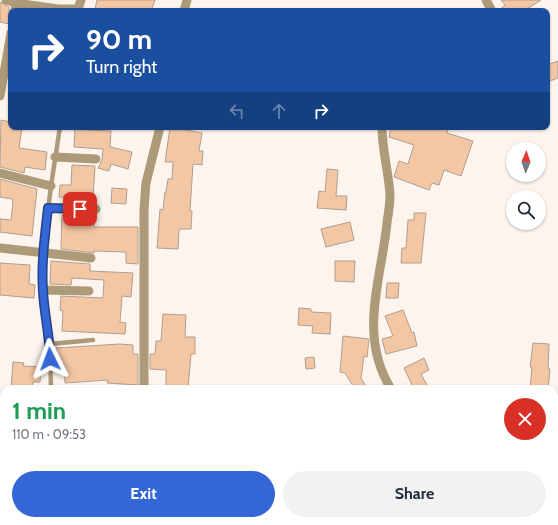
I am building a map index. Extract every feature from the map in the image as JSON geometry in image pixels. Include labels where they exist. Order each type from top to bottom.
[{"type":"street","points":[[6,0],[16,7],[30,8]]},
{"type":"street","points":[[0,96],[3,59],[8,43]]},
{"type":"street","points":[[144,385],[144,209],[146,183],[159,130]]},
{"type":"street","points":[[382,130],[382,146],[390,197],[386,236],[373,307],[373,325],[376,353],[384,377],[389,385]]},
{"type":"street","points":[[55,157],[96,158]]},
{"type":"street","points":[[0,173],[50,186]]},
{"type":"street","points":[[48,208],[96,209]]},
{"type":"street","points":[[0,248],[43,254],[91,258]]},
{"type":"street","points":[[43,290],[89,291]]},
{"type":"lane","points":[[51,385],[50,344],[43,290],[43,254],[50,186],[60,130]]},
{"type":"lane","points":[[50,344],[93,340]]},
{"type":"building","points":[[97,0],[155,0],[152,8],[95,8]]},
{"type":"building","points":[[501,0],[541,0],[529,8],[502,8],[505,5]]},
{"type":"building","points":[[0,2],[9,8],[8,24],[0,22]]},
{"type":"building","points":[[558,61],[558,78],[550,81],[550,64]]},
{"type":"building","points":[[1,120],[8,121],[8,130],[22,130],[19,148],[47,152],[45,170],[25,167],[24,173],[0,167]]},
{"type":"building","points":[[75,130],[111,131],[110,147],[132,152],[128,169],[111,164],[109,171],[98,168],[102,160],[103,149],[74,147]]},
{"type":"building","points":[[170,130],[186,130],[202,133],[199,151],[203,151],[202,165],[193,164],[190,211],[192,211],[191,229],[179,229],[178,249],[157,248],[160,209],[163,210],[168,179],[172,179],[173,162],[165,162]]},
{"type":"building","points":[[390,130],[448,130],[447,133],[473,141],[461,176],[444,170],[439,185],[432,183],[429,190],[394,177],[399,161],[408,164],[414,145],[389,137]]},
{"type":"building","points":[[72,165],[95,166],[93,199],[59,197],[60,185],[71,185]]},
{"type":"building","points":[[327,169],[338,170],[336,196],[347,196],[346,210],[317,208],[319,191],[325,192]]},
{"type":"building","points":[[0,179],[37,189],[32,236],[0,232],[0,219],[11,220],[13,202],[12,199],[0,197]]},
{"type":"building","points":[[112,188],[127,189],[126,204],[111,203]]},
{"type":"building","points":[[414,213],[426,213],[421,263],[401,263],[402,248],[406,248],[408,220],[414,220]]},
{"type":"building","points":[[62,215],[95,216],[94,227],[138,227],[138,264],[126,263],[126,252],[94,251],[94,253],[61,249]]},
{"type":"building","points":[[350,222],[354,240],[326,247],[321,229]]},
{"type":"building","points":[[51,261],[90,264],[90,271],[133,273],[131,297],[122,296],[120,322],[126,323],[125,334],[62,331],[63,311],[60,310],[61,296],[103,298],[104,280],[72,278],[71,285],[50,284]]},
{"type":"building","points":[[335,261],[355,261],[354,282],[335,281]]},
{"type":"building","points":[[0,263],[30,265],[29,284],[35,285],[34,298],[0,295]]},
{"type":"building","points":[[387,283],[399,283],[398,298],[386,298]]},
{"type":"building","points":[[299,308],[311,309],[311,312],[331,313],[330,334],[312,333],[313,326],[298,325]]},
{"type":"building","points":[[403,310],[412,333],[414,332],[417,346],[386,354],[382,339],[393,336],[385,316]]},
{"type":"building","points":[[163,314],[186,315],[185,337],[195,337],[195,354],[191,354],[188,385],[166,385],[166,370],[150,369],[150,354],[155,354],[156,341],[161,341]]},
{"type":"building","points":[[343,336],[369,339],[367,357],[364,356],[361,378],[365,385],[352,385],[345,373],[340,372]]},
{"type":"building","points":[[533,343],[549,344],[548,369],[550,369],[548,385],[530,385],[532,367],[530,367]]},
{"type":"building","points":[[120,344],[133,345],[133,354],[138,354],[138,385],[107,383],[108,380],[65,383],[64,365],[57,366],[56,348]]},
{"type":"building","points":[[314,357],[315,368],[306,369],[305,358]]},
{"type":"building","points":[[424,358],[429,370],[421,374],[427,385],[412,385],[404,368]]},
{"type":"building","points":[[13,362],[24,363],[23,366],[41,367],[40,382],[33,382],[33,385],[11,385]]},
{"type":"route","points":[[50,359],[50,344],[43,293],[42,260],[48,208],[80,209]]}]
